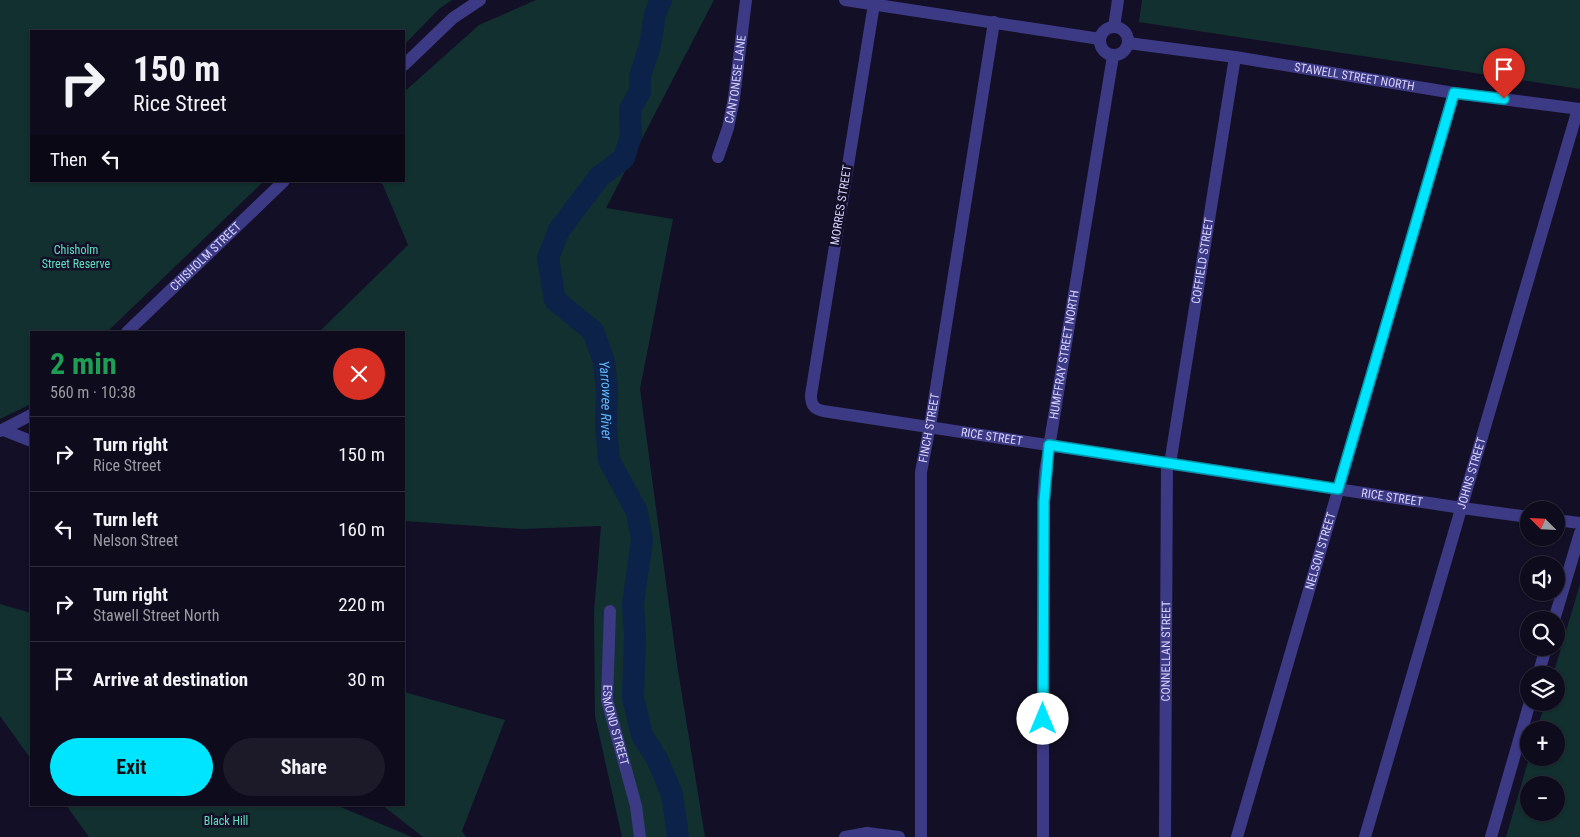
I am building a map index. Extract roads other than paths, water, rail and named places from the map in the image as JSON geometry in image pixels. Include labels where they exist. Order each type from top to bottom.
[{"type":"street","points":[[405,65],[453,18],[480,0]]},
{"type":"street","name":"CANTONESE LANE","points":[[718,157],[728,128],[734,98],[746,0]]},
{"type":"street","points":[[845,0],[881,3],[1100,39]]},
{"type":"street","points":[[1114,27],[1118,0]]},
{"type":"street","name":"MORRES STREET","points":[[812,405],[813,380],[881,3]]},
{"type":"street","name":"FINCH STREET","points":[[920,837],[921,472],[994,22]]},
{"type":"street","points":[[1114,27],[1126,34],[1128,43],[1122,53],[1113,56],[1102,50],[1100,39],[1104,30],[1114,27]]},
{"type":"street","name":"STAWELL STREET NORTH","points":[[1128,43],[1234,57],[1454,93],[1579,109]]},
{"type":"street","name":"HUMFFRAY STREET NORTH","points":[[1043,837],[1044,502],[1049,445],[1113,56]]},
{"type":"street","name":"COFFIELD STREET","points":[[1169,464],[1234,57]]},
{"type":"street","name":"NELSON STREET","points":[[1237,837],[1454,93]]},
{"type":"street","name":"JOHNS STREET","points":[[1365,837],[1579,109]]},
{"type":"street","name":"CHISHOLM STREET","points":[[128,331],[283,182]]},
{"type":"street","name":"RICE STREET","points":[[812,405],[823,411],[1520,516]]},
{"type":"street","points":[[2,431],[30,415]]},
{"type":"street","points":[[2,431],[30,441]]},
{"type":"street","name":"CONNELLAN STREET","points":[[1165,837],[1169,464]]},
{"type":"street","points":[[1565,521],[1580,523]]},
{"type":"street","points":[[1557,611],[1580,533]]},
{"type":"street","name":"ESMOND STREET","points":[[610,611],[607,700],[636,806],[640,837]]},
{"type":"street","points":[[1491,837],[1527,711]]},
{"type":"street","points":[[845,837],[867,833],[899,837]]},
{"type":"waterway","name":"Yarrowee River","points":[[661,0],[655,14],[650,46],[640,76],[640,92],[630,109],[631,136],[624,158],[599,177],[559,230],[548,258],[555,300],[593,331],[604,361],[607,390],[606,425],[609,460],[637,512],[642,540],[633,604],[635,637],[633,698],[642,735],[657,759],[672,794],[678,837]]},
{"type":"park label","name":"Chisholm Street Reserve","points":[[76,257]]},
{"type":"park label","name":"Black Hill","points":[[226,821]]}]
